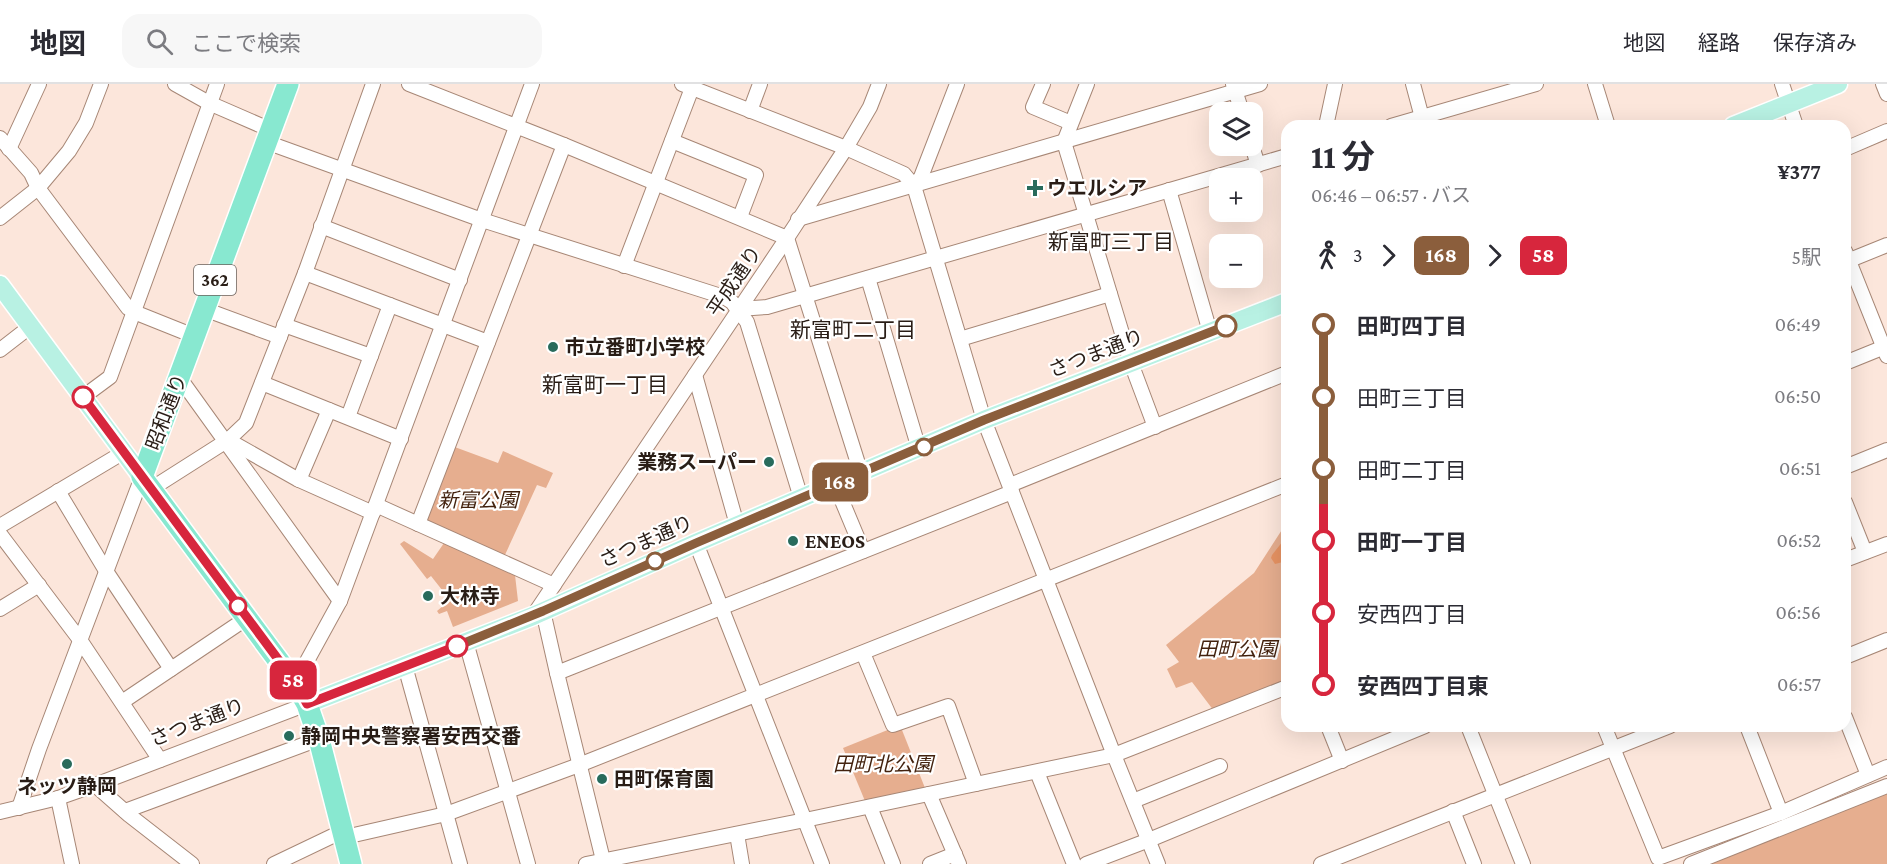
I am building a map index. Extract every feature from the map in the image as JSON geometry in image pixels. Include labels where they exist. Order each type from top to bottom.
[{"type":"highway","name":"昭和通り","points":[[146,483],[179,377],[288,84]]},
{"type":"highway","points":[[307,704],[319,739],[351,864]]},
{"type":"main road","points":[[1747,120],[1838,84]]},
{"type":"main road","points":[[0,285],[295,682],[307,704]]},
{"type":"main road","name":"さつま通り","points":[[307,704],[538,613],[984,420],[1281,304]]},
{"type":"street","points":[[39,84],[5,143],[31,173],[38,188],[128,308],[194,336]]},
{"type":"street","points":[[0,218],[38,188],[69,151],[86,123],[101,84]]},
{"type":"street","points":[[175,84],[269,136],[342,170],[529,236],[724,297],[732,302],[747,322],[801,498]]},
{"type":"street","points":[[83,397],[110,377],[217,84]]},
{"type":"street","points":[[146,483],[226,441],[246,423],[305,273],[373,84]]},
{"type":"street","points":[[409,84],[564,145],[787,238],[861,473]]},
{"type":"street","points":[[295,682],[340,601],[532,84]]},
{"type":"street","points":[[750,111],[760,84]]},
{"type":"street","name":"平成通り","points":[[538,613],[554,585],[846,148],[870,107],[879,84]]},
{"type":"street","points":[[914,186],[921,177],[957,84]]},
{"type":"street","points":[[1042,84],[1033,106],[1071,123]]},
{"type":"street","points":[[1087,84],[1064,142],[1131,363],[1155,427]]},
{"type":"street","points":[[798,219],[1064,142],[1234,88],[1260,84]]},
{"type":"street","points":[[1327,120],[1335,84]]},
{"type":"street","points":[[1413,84],[1422,120]]},
{"type":"street","points":[[1429,120],[1536,84]]},
{"type":"street","points":[[1595,84],[1606,120]]},
{"type":"street","points":[[1782,84],[1794,120]]},
{"type":"street","points":[[1883,84],[1887,94]]},
{"type":"street","points":[[624,266],[672,141],[687,86],[846,148],[904,174],[914,186],[984,420],[1158,864]]},
{"type":"street","points":[[1851,146],[1887,131]]},
{"type":"street","points":[[672,141],[756,175],[740,217]]},
{"type":"street","points":[[418,524],[564,145]]},
{"type":"street","points":[[1255,156],[1258,165]]},
{"type":"street","points":[[738,309],[767,307],[1281,158]]},
{"type":"street","points":[[1169,190],[1210,332]]},
{"type":"street","points":[[321,226],[460,280]]},
{"type":"street","points":[[1851,256],[1887,245]]},
{"type":"street","points":[[1851,270],[1886,350],[1851,361]]},
{"type":"street","points":[[305,273],[488,342]]},
{"type":"street","points":[[868,278],[919,449]]},
{"type":"street","points":[[960,339],[1110,294]]},
{"type":"street","points":[[348,417],[390,305]]},
{"type":"street","points":[[204,309],[371,356]]},
{"type":"street","points":[[0,350],[31,326]]},
{"type":"street","points":[[694,375],[737,525]]},
{"type":"street","points":[[556,673],[863,551],[1281,375]]},
{"type":"street","points":[[179,377],[340,601]]},
{"type":"street","points":[[262,383],[400,440]]},
{"type":"street","points":[[299,480],[329,410]]},
{"type":"street","points":[[226,441],[299,480],[418,524],[554,585]]},
{"type":"street","points":[[1851,465],[1887,450]]},
{"type":"street","points":[[0,526],[124,452]]},
{"type":"street","name":"昭和通り","points":[[19,808],[106,571],[146,483]]},
{"type":"street","points":[[835,484],[863,551]]},
{"type":"street","points":[[274,864],[344,834],[446,814],[508,792],[1281,486]]},
{"type":"street","points":[[58,491],[106,571],[171,669]]},
{"type":"street","points":[[1851,516],[1865,552]]},
{"type":"street","points":[[0,534],[80,640],[160,760]]},
{"type":"street","points":[[696,543],[822,864]]},
{"type":"street","points":[[1851,558],[1887,544]]},
{"type":"street","points":[[0,609],[39,585]]},
{"type":"street","points":[[538,613],[556,673],[603,862]]},
{"type":"street","points":[[122,702],[247,618]]},
{"type":"street","points":[[1851,655],[1887,640]]},
{"type":"street","points":[[466,642],[528,864]]},
{"type":"street","points":[[863,653],[893,725],[948,706],[976,784]]},
{"type":"street","points":[[405,666],[460,864]]},
{"type":"street","points":[[586,864],[1114,755],[1281,689]]},
{"type":"street","name":"さつま通り","points":[[0,812],[58,798],[95,785],[307,704]]},
{"type":"street","points":[[1330,732],[1342,761]]},
{"type":"street","points":[[1086,864],[1412,732]]},
{"type":"street","points":[[1471,732],[1523,864]]},
{"type":"street","points":[[1606,732],[1658,858],[1781,813],[1887,767]]},
{"type":"street","points":[[1321,864],[1356,857],[1453,812],[1654,732]]},
{"type":"street","points":[[1749,732],[1781,813]]},
{"type":"street","points":[[1851,732],[1868,775]]},
{"type":"street","points":[[125,811],[319,739]]},
{"type":"street","points":[[1133,801],[1220,766]]},
{"type":"street","points":[[1037,772],[1074,864]]},
{"type":"street","points":[[95,785],[192,864]]},
{"type":"street","points":[[1691,864],[1887,786]]},
{"type":"street","points":[[929,794],[957,859],[930,864]]},
{"type":"street","points":[[58,798],[72,864]]},
{"type":"street","points":[[870,807],[893,864]]},
{"type":"street","points":[[1453,812],[1474,864]]},
{"type":"street","points":[[737,834],[742,864]]},
{"type":"green space","name":"新富公園","points":[[452,446],[498,463],[503,451],[553,473],[546,488],[537,485],[504,557],[428,523],[425,515]]},
{"type":"green space","name":"田町公園","points":[[1281,531],[1281,683],[1214,711],[1192,682],[1176,688],[1167,669],[1179,662],[1166,645],[1254,573]]},
{"type":"green space","points":[[404,541],[433,559],[444,543],[515,575],[518,601],[453,627],[447,611],[439,614],[437,611],[450,600],[431,576],[427,579],[400,544]]},
{"type":"green space","name":"田町北公園","points":[[900,725],[925,788],[865,801],[843,748]]},
{"type":"green space","points":[[1887,791],[1887,864],[1709,864]]},
{"type":"shaded area","points":[[1281,544],[1281,562],[1275,564],[1271,558]]},
{"type":"bus line","name":"168","points":[[457,646],[984,420],[1226,326]]},
{"type":"bus line","name":"58","points":[[83,397],[295,682],[307,704],[457,646]]},
{"type":"place","name":"ウエルシア","points":[[1035,188]]},
{"type":"place","name":"市立番町小学校","points":[[553,347]]},
{"type":"place","name":"業務スーパー","points":[[769,462]]},
{"type":"place","name":"ENEOS","points":[[793,541]]},
{"type":"place","name":"大林寺","points":[[428,596]]},
{"type":"place","name":"静岡中央警察署安西交番","points":[[289,736]]},
{"type":"place","name":"ネッツ静岡","points":[[67,764]]},
{"type":"place","name":"田町保育園","points":[[602,779]]},
{"type":"district","name":"新富町三丁目","points":[[1111,242]]},
{"type":"district","name":"新富町二丁目","points":[[853,330]]},
{"type":"district","name":"新富町一丁目","points":[[605,385]]}]
